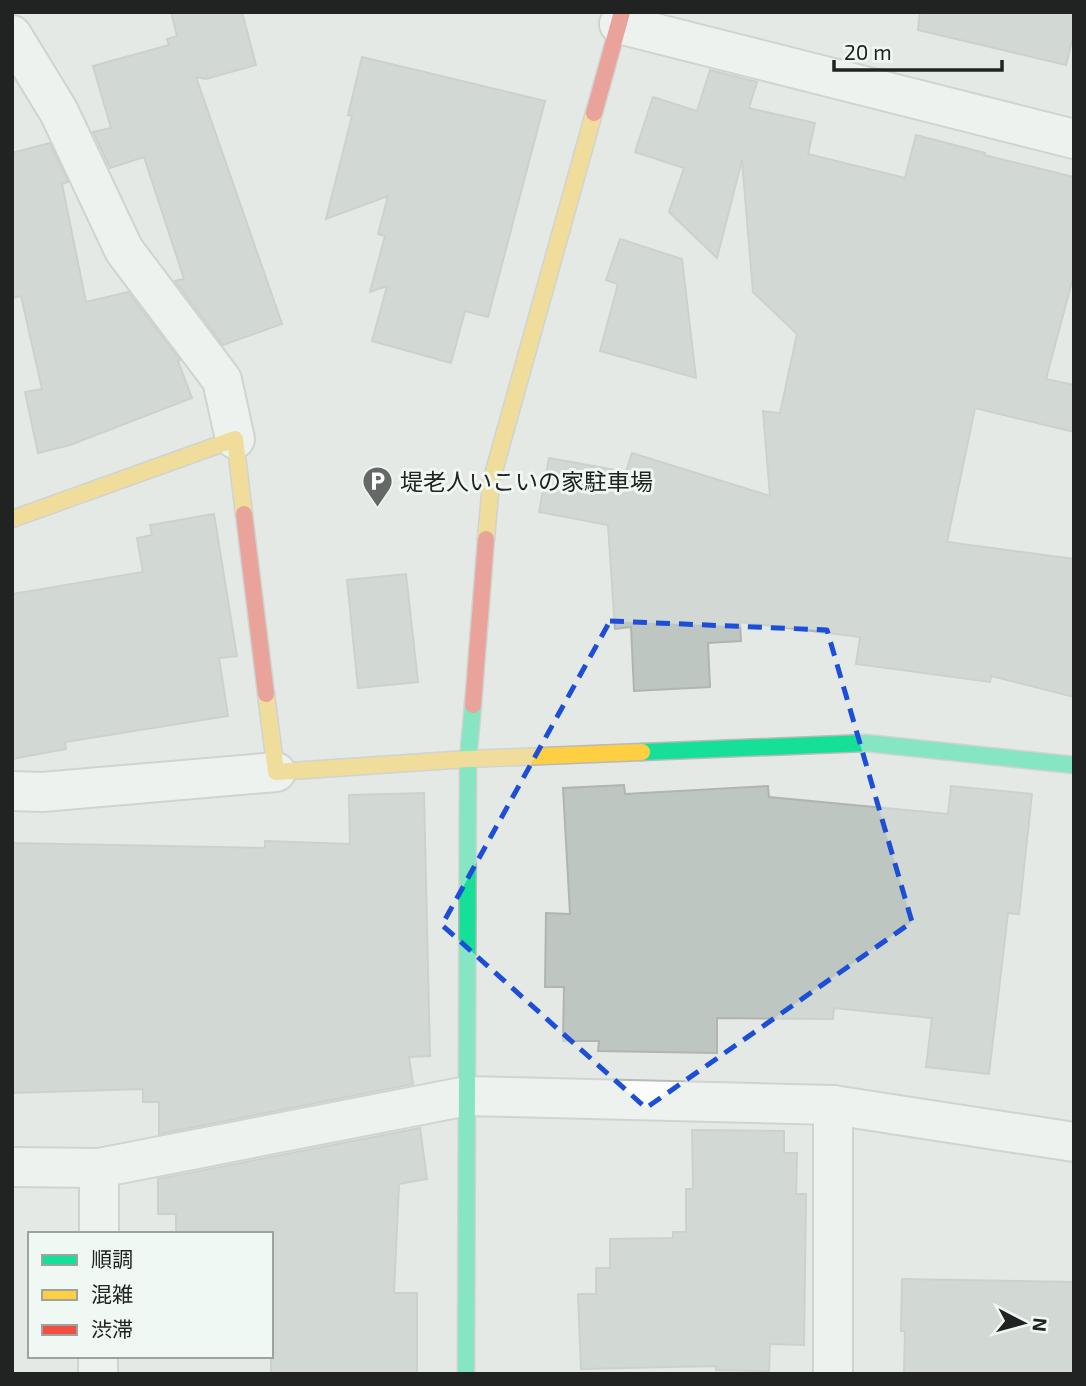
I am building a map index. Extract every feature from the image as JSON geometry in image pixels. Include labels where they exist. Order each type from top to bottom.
[{"type":"street","points":[[466,1374],[468,760],[491,482],[621,18],[1074,139]]},
{"type":"street","points":[[12,34],[59,111],[124,250],[222,380],[235,439],[276,772]]},
{"type":"street","points":[[12,519],[235,439]]},
{"type":"street","points":[[12,790],[42,792],[276,772],[468,760],[866,743],[1074,765]]},
{"type":"street","points":[[12,1167],[99,1168],[467,1096],[833,1105],[1074,1142]]},
{"type":"street","points":[[833,1105],[833,1374]]},
{"type":"street","points":[[99,1168],[99,1232]]},
{"type":"highlighted area","points":[[610,621],[827,630],[912,922],[646,1108],[442,925]]},
{"type":"building","points":[[171,12],[242,12],[256,65],[206,79],[196,77],[282,324],[223,345],[175,281],[184,279],[144,157],[110,168],[93,132],[111,128],[93,66],[169,45],[167,39],[177,36]]},
{"type":"building","points":[[920,12],[1074,12],[1074,33],[1066,65],[918,30]]},
{"type":"building","points":[[362,57],[545,101],[488,317],[465,311],[451,363],[372,341],[387,286],[370,292],[385,236],[378,234],[388,196],[326,219],[352,116],[348,115]]},
{"type":"building","points":[[710,70],[757,82],[749,108],[815,123],[808,154],[905,178],[916,135],[1074,177],[1074,274],[1046,379],[1074,385],[1074,432],[975,408],[947,542],[1074,559],[1074,697],[991,676],[990,682],[856,664],[860,637],[740,622],[741,641],[708,643],[710,687],[634,691],[631,627],[615,629],[608,525],[539,512],[549,458],[626,472],[632,453],[770,496],[763,411],[780,413],[797,334],[753,292],[742,160],[717,258],[669,212],[684,168],[635,152],[653,97],[697,111]]},
{"type":"building","points":[[50,143],[68,182],[62,184],[86,302],[128,292],[180,360],[178,361],[192,398],[70,445],[38,453],[25,392],[42,389],[21,296],[12,298],[12,153]]},
{"type":"building","points":[[620,239],[682,259],[696,378],[600,351],[618,284],[606,280]]},
{"type":"building","points":[[214,514],[237,656],[219,658],[228,716],[65,742],[66,749],[12,759],[12,594],[143,572],[137,538],[152,535],[150,525]]},
{"type":"building","points":[[406,574],[418,682],[358,688],[347,580]]},
{"type":"building","points":[[624,785],[625,794],[768,786],[769,797],[948,814],[951,786],[1032,794],[1019,914],[1008,913],[989,1074],[926,1067],[932,1018],[834,1008],[833,1019],[717,1018],[717,1053],[598,1051],[599,1041],[563,1041],[564,987],[545,987],[546,913],[570,914],[563,788]]},
{"type":"building","points":[[424,793],[430,1056],[409,1057],[413,1084],[159,1134],[159,1102],[143,1102],[143,1089],[12,1093],[12,843],[265,848],[265,841],[350,844],[349,795]]},
{"type":"building","points":[[420,1128],[427,1179],[399,1184],[394,1293],[417,1293],[417,1374],[271,1374],[273,1232],[176,1232],[176,1214],[158,1214],[158,1179]]},
{"type":"building","points":[[692,1130],[784,1131],[784,1153],[797,1153],[796,1194],[806,1194],[804,1345],[770,1344],[769,1371],[716,1370],[716,1366],[581,1369],[578,1294],[596,1294],[596,1268],[610,1268],[610,1239],[673,1238],[673,1232],[686,1232],[686,1189],[693,1189]]},
{"type":"building","points":[[902,1279],[1074,1282],[1074,1374],[904,1374]]},
{"type":"traffic: fast","points":[[466,1374],[468,759],[473,705]]},
{"type":"traffic: fast","points":[[642,752],[866,743],[1074,765]]},
{"type":"traffic: slow","points":[[486,539],[491,482],[594,113]]},
{"type":"traffic: slow","points":[[12,519],[235,439],[244,514]]},
{"type":"traffic: slow","points":[[266,694],[276,772],[468,759],[642,752]]},
{"type":"traffic: jam","points":[[594,113],[622,12]]},
{"type":"traffic: jam","points":[[244,514],[266,694]]},
{"type":"traffic: jam","points":[[473,705],[486,539]]},
{"type":"place","name":"堤老人いこいの家駐車場","points":[[377,508]]}]
